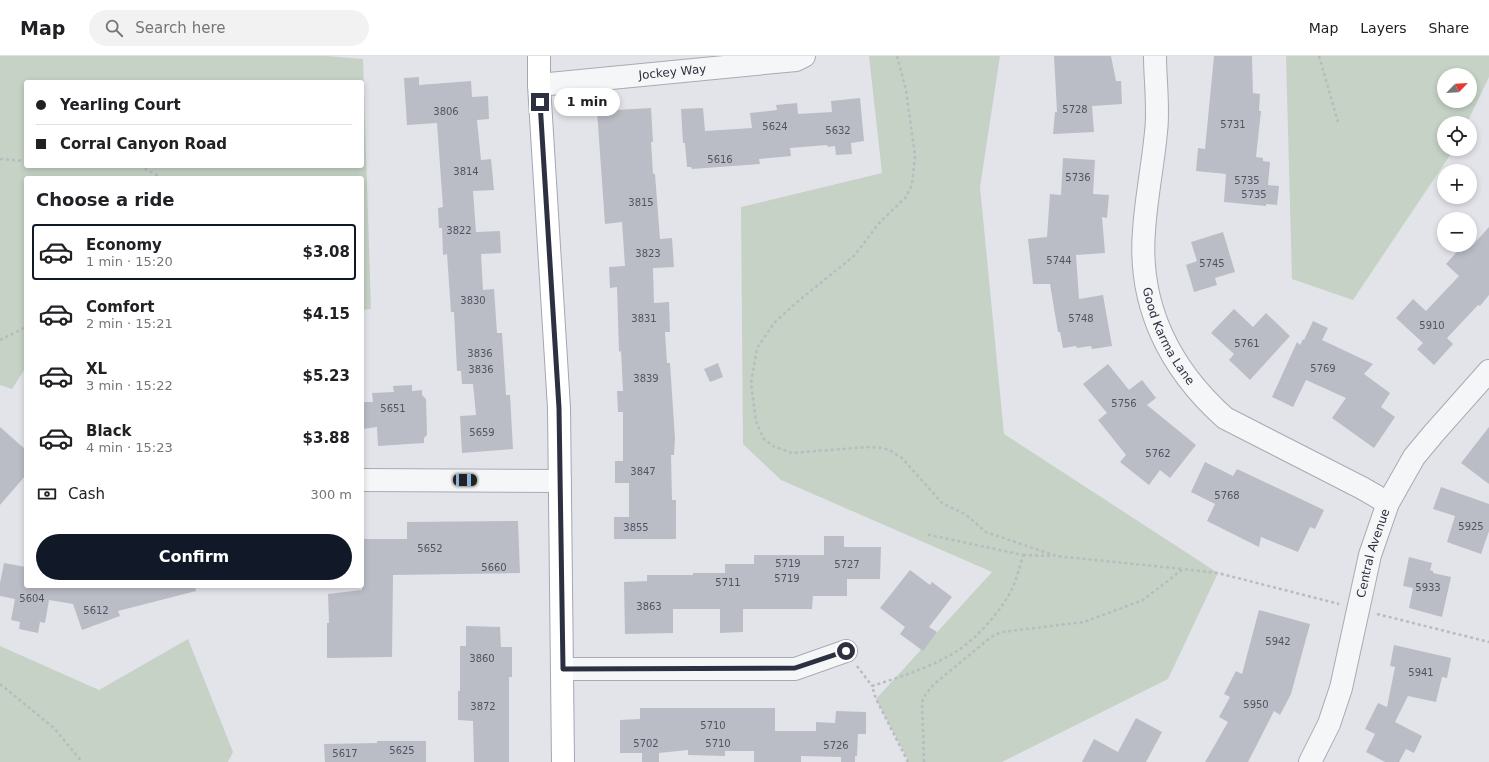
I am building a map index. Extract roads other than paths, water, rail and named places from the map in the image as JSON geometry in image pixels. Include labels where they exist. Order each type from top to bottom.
[{"type":"main road","points":[[539,56],[539,85],[559,408],[563,762]]},
{"type":"street","name":"Jockey Way","points":[[539,85],[796,60],[804,56]]},
{"type":"street","name":"Good Karma Lane","points":[[1155,56],[1157,130],[1144,231],[1143,256],[1151,304],[1167,347],[1192,385],[1208,403],[1225,418],[1362,488],[1388,503]]},
{"type":"street","name":"Central Avenue","points":[[1310,762],[1329,724],[1341,688],[1370,555],[1388,503],[1414,457],[1489,371]]},
{"type":"street","points":[[364,480],[560,481]]},
{"type":"street","points":[[563,669],[795,668],[846,651]]}]
